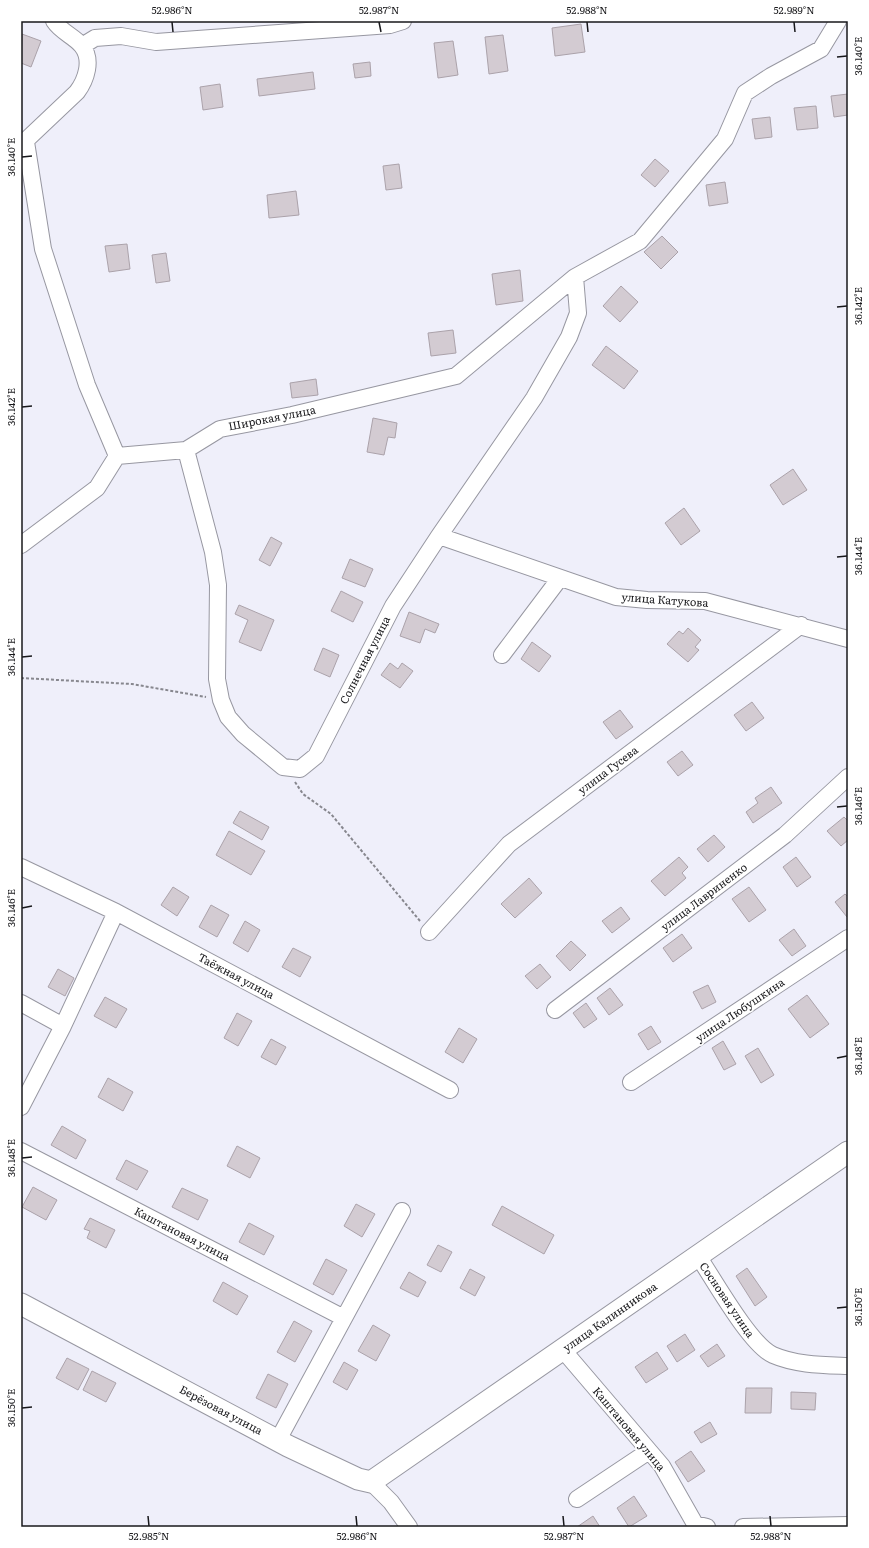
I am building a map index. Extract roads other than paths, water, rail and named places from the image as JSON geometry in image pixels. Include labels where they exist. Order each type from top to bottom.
[{"type":"main road","name":"улица Калинникова","points":[[371,1482],[848,1152]]},
{"type":"main road","name":"Берёзовая улица","points":[[21,1304],[278,1440],[358,1479],[371,1482]]},
{"type":"street","points":[[54,21],[58,27],[82,46],[87,56],[87,69],[84,82],[77,92],[24,144],[43,249],[87,385],[117,456]]},
{"type":"street","points":[[82,46],[96,38],[121,36],[156,42],[390,25],[403,21]]},
{"type":"street","name":"Широкая улица","points":[[186,450],[220,429],[292,415],[456,376],[575,277],[640,241],[725,139],[746,93],[771,76],[821,49],[838,21]]},
{"type":"street","name":"Солнечная улица","points":[[186,450],[213,552],[218,585],[217,678],[221,700],[228,717],[243,734],[283,767],[300,769],[316,756],[393,606],[438,536],[534,398],[569,337],[578,313],[575,277]]},
{"type":"street","points":[[117,456],[186,450]]},
{"type":"street","points":[[21,546],[97,488],[117,456]]},
{"type":"street","name":"улица Катукова","points":[[438,536],[616,597],[646,600],[705,601],[801,625],[848,639]]},
{"type":"street","points":[[502,655],[560,578]]},
{"type":"street","name":"улица Гусева","points":[[429,932],[509,844],[801,625]]},
{"type":"street","name":"улица Лавриненко","points":[[555,1010],[785,835],[848,777]]},
{"type":"street","name":"Таёжная улица","points":[[21,868],[116,912],[450,1090]]},
{"type":"street","points":[[21,1107],[63,1026],[116,912]]},
{"type":"street","name":"улица Любушкина","points":[[631,1082],[848,938]]},
{"type":"street","points":[[21,1003],[63,1026]]},
{"type":"street","name":"Каштановая улица","points":[[21,1151],[344,1318]]},
{"type":"street","points":[[278,1440],[402,1211]]},
{"type":"street","name":"Сосновая улица","points":[[698,1256],[752,1339],[772,1355],[800,1363],[848,1366]]},
{"type":"street","name":"Каштановая улица","points":[[563,1350],[662,1466],[695,1524],[707,1527]]},
{"type":"street","points":[[576,1499],[649,1450]]},
{"type":"street","name":"Берёзовая улица","points":[[371,1482],[391,1502],[409,1527]]},
{"type":"street","points":[[743,1527],[848,1525]]}]
